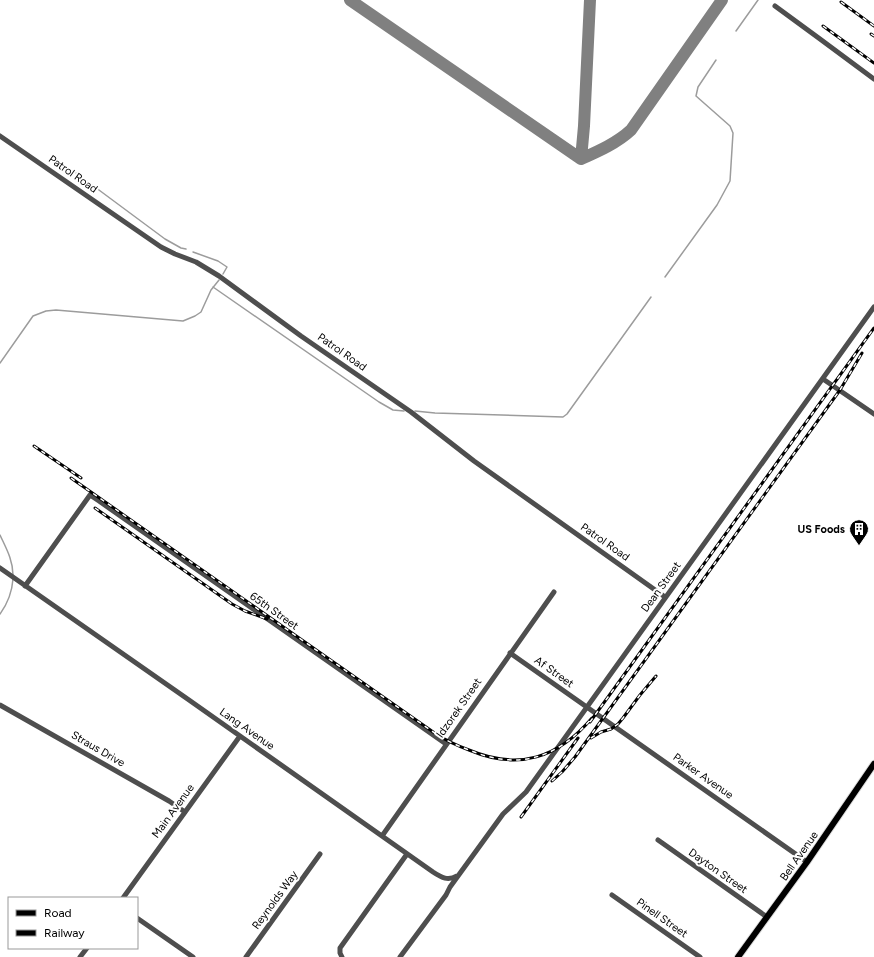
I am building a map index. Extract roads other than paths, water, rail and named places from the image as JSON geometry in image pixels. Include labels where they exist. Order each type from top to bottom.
[{"type":"main road","name":"Bell Avenue","points":[[738,957],[807,862],[874,764]]},
{"type":"street","points":[[774,6],[820,38],[874,79]]},
{"type":"street","name":"Patrol Road","points":[[0,136],[161,247],[196,262],[221,277],[411,412],[482,467],[666,597]]},
{"type":"street","name":"Dean Street","points":[[400,957],[503,814],[526,792],[874,307]]},
{"type":"street","points":[[823,379],[874,414]]},
{"type":"street","name":"65th Street","points":[[25,586],[90,495],[446,744]]},
{"type":"street","name":"Lang Avenue","points":[[0,568],[443,878],[448,879],[460,874]]},
{"type":"street","name":"Idzorek Street","points":[[382,836],[554,592]]},
{"type":"street","name":"Af Street","points":[[510,653],[587,707]]},
{"type":"street","name":"Straus Drive","points":[[0,705],[169,801],[185,812]]},
{"type":"street","name":"Parker Avenue","points":[[587,707],[807,862]]},
{"type":"street","name":"Main Avenue","points":[[124,897],[240,736]]},
{"type":"street","name":"Dayton Street","points":[[658,840],[767,917]]},
{"type":"street","name":"Reynolds Way","points":[[246,957],[320,854]]},
{"type":"street","points":[[342,957],[340,948],[407,854]]},
{"type":"street","name":"Pinell Street","points":[[612,895],[700,957]]},
{"type":"street","points":[[138,919],[193,957]]},
{"type":"street","points":[[80,957],[86,949]]},
{"type":"waterway","points":[[736,31],[758,0]]},
{"type":"waterway","points":[[665,277],[717,205],[730,181],[733,133],[730,126],[696,96],[698,87],[716,60]]},
{"type":"waterway","points":[[72,170],[165,239],[181,248],[186,249]]},
{"type":"waterway","points":[[193,252],[218,261],[227,267],[223,274]]},
{"type":"waterway","points":[[0,363],[33,316],[46,311],[56,310],[183,321],[201,312],[211,290],[219,280]]},
{"type":"waterway","points":[[213,287],[379,402],[393,410],[404,411]]},
{"type":"waterway","points":[[415,411],[563,417],[567,414],[651,297]]},
{"type":"waterway","points":[[0,535],[7,549],[13,575]]},
{"type":"waterway","points":[[0,614],[9,598],[13,579]]},
{"type":"railway","points":[[841,2],[874,26]]},
{"type":"railway","points":[[823,26],[874,63]]},
{"type":"railway","points":[[590,722],[874,328]]},
{"type":"railway","points":[[552,781],[575,757],[840,390],[862,353]]},
{"type":"railway","points":[[34,446],[81,478]]},
{"type":"railway","points":[[71,478],[436,734],[457,745],[487,756],[521,760],[536,757],[565,743],[579,732],[592,718]]},
{"type":"railway","points":[[95,508],[232,604],[245,611],[267,619]]},
{"type":"railway","points":[[591,738],[601,732],[611,729],[618,724],[656,676]]},
{"type":"railway","points":[[521,817],[578,738]]},
{"type":"place","name":"US Foods","points":[[859,546]]}]
